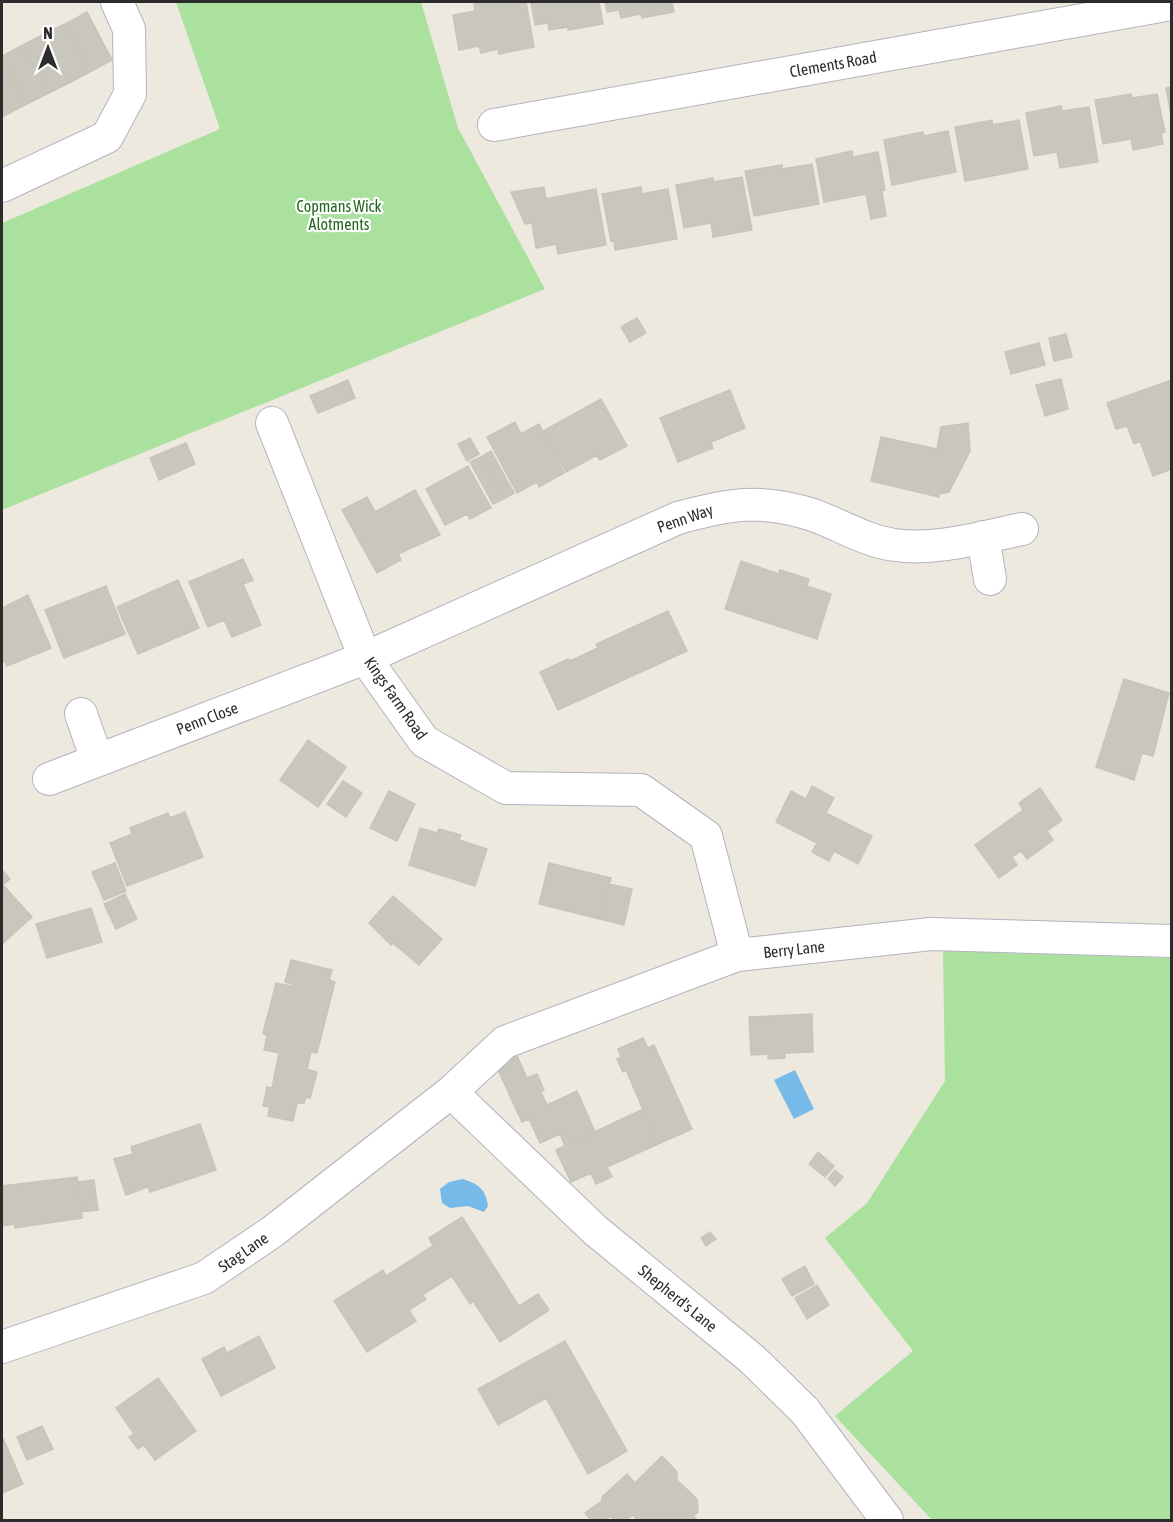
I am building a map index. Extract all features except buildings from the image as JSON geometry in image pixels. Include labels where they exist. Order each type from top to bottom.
[{"type":"street","name":"Clements Road","points":[[494,125],[1172,4]]},
{"type":"street","points":[[2,186],[106,137],[130,94],[123,15]]},
{"type":"street","name":"Kings Farm Road","points":[[272,423],[365,658],[424,741],[506,788],[641,790],[706,836],[737,955]]},
{"type":"street","name":"Penn Way","points":[[365,658],[678,518],[723,505],[768,504],[813,516],[858,536],[896,546],[942,544],[1022,529]]},
{"type":"street","points":[[983,537],[990,579]]},
{"type":"street","name":"Penn Close","points":[[49,779],[365,658]]},
{"type":"street","points":[[81,714],[97,760]]},
{"type":"street","name":"Berry Lane","points":[[451,1092],[505,1042],[737,955],[931,934],[1172,941]]},
{"type":"street","name":"Stag Lane","points":[[2,1347],[204,1278],[273,1232],[451,1092]]},
{"type":"street","name":"Shepherd's Lane","points":[[451,1092],[595,1230],[752,1359],[805,1411],[887,1521]]},
{"type":"green space","name":"Copmans Wick Alotments","points":[[176,2],[421,2],[458,128],[545,289],[2,510],[2,223],[220,129]]},
{"type":"green space","points":[[943,951],[1171,958],[1171,1520],[932,1520],[835,1416],[913,1351],[825,1238],[867,1203],[945,1081]]},
{"type":"water","points":[[795,1070],[814,1109],[794,1119],[774,1080]]},
{"type":"water","points":[[463,1179],[473,1183],[483,1192],[488,1206],[484,1212],[468,1206],[450,1208],[442,1203],[440,1189],[449,1182]]}]
